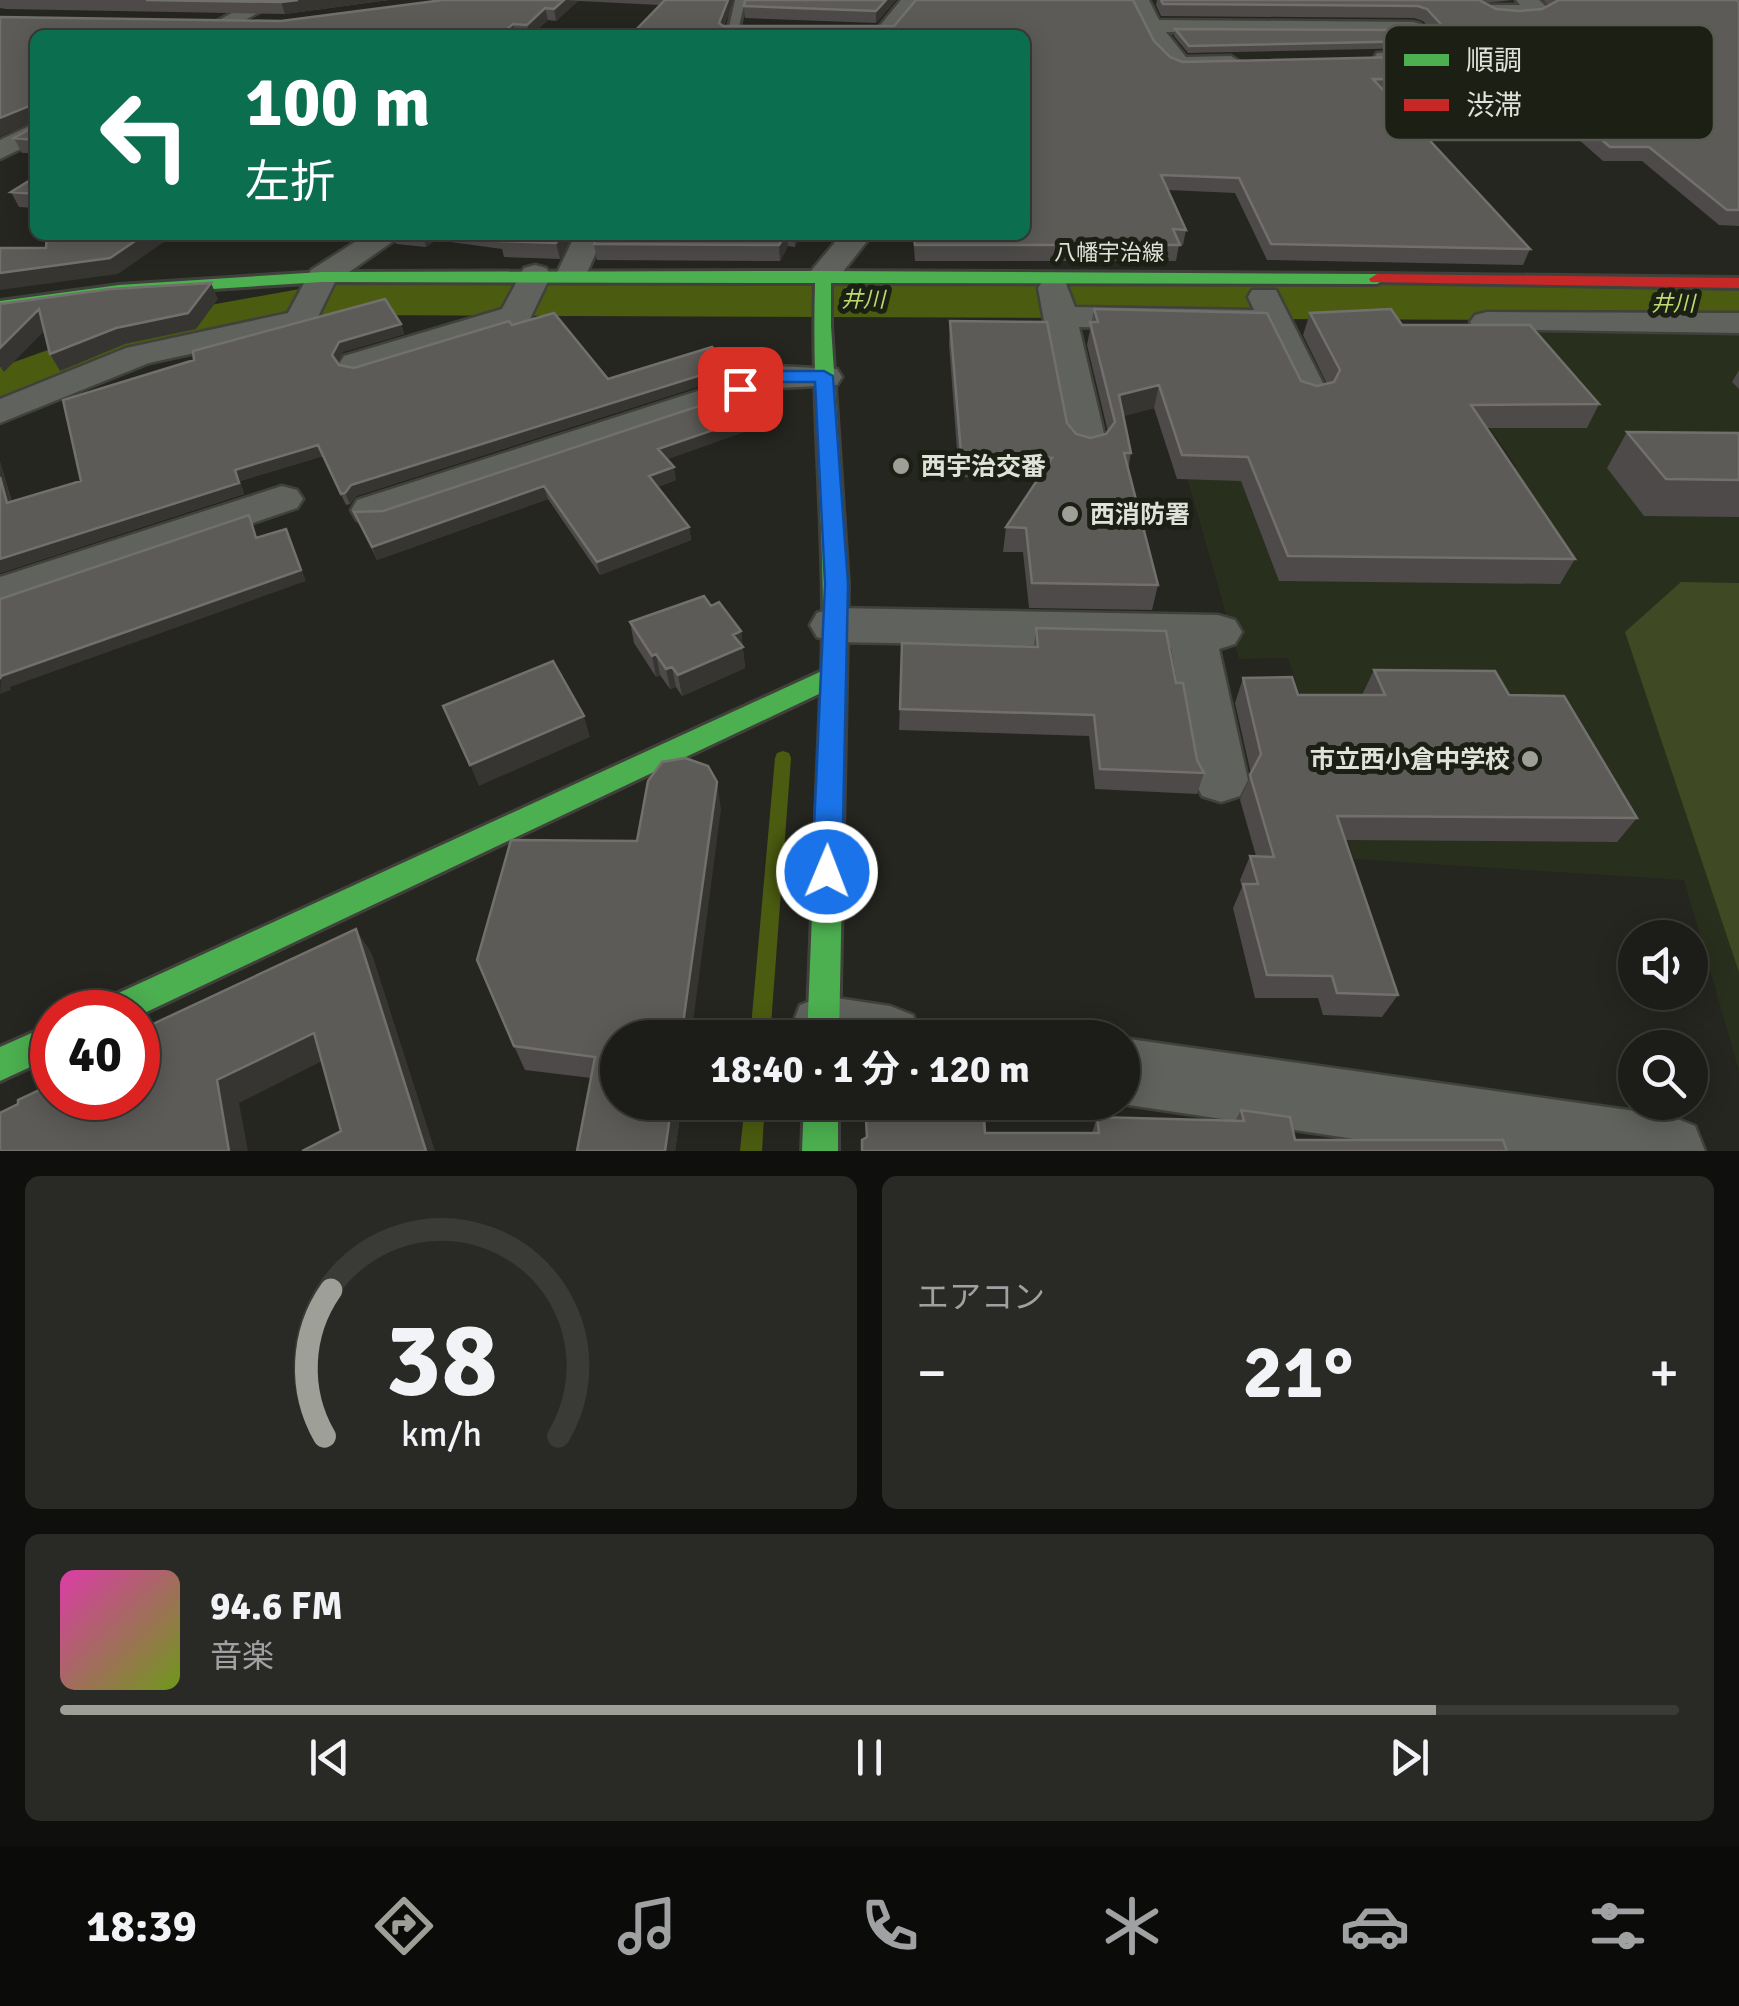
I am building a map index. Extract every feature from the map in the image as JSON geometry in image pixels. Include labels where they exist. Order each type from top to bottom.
[{"type":"main road","name":"八幡宇治線","points":[[0,306],[119,290],[528,292],[572,275],[822,277],[1056,299],[1266,301],[1739,283]]},
{"type":"main road","points":[[822,277],[837,584],[823,1020]]},
{"type":"main road","points":[[159,990],[832,677]]},
{"type":"main road","points":[[0,1064],[30,1050]]},
{"type":"main road","points":[[820,1151],[821,1120]]},
{"type":"street","points":[[210,30],[271,0]]},
{"type":"street","points":[[882,30],[912,0]]},
{"type":"street","points":[[1140,0],[1162,45],[1180,64],[1254,62]]},
{"type":"street","points":[[1488,11],[1541,11],[1526,0]]},
{"type":"street","points":[[179,23],[210,30],[268,24]]},
{"type":"street","points":[[1153,26],[1384,28]]},
{"type":"street","points":[[742,30],[764,27]]},
{"type":"street","points":[[1365,58],[1384,58]]},
{"type":"street","points":[[0,151],[30,134]]},
{"type":"street","points":[[0,412],[138,355],[300,320],[314,293],[344,259],[378,240]]},
{"type":"street","points":[[572,275],[585,243],[591,240]]},
{"type":"street","points":[[822,277],[854,240]]},
{"type":"street","points":[[357,364],[528,292]]},
{"type":"street","points":[[1087,446],[1056,299],[1266,301],[1310,395]]},
{"type":"street","points":[[1487,322],[1739,324]]},
{"type":"street","points":[[372,510],[776,377],[824,376]]},
{"type":"street","points":[[0,593],[282,499]]},
{"type":"street","points":[[834,625],[1205,632],[1221,780]]},
{"type":"street","points":[[1140,1074],[1670,1151]]},
{"type":"lane","points":[[734,30],[740,0]]},
{"type":"lane","points":[[1140,0],[1159,1]]},
{"type":"shaded area","name":"市立西小倉中学校","points":[[1422,327],[1739,331],[1739,1071],[1708,963],[1708,920],[1696,920],[1684,880],[1354,859],[1288,658],[1239,659],[1182,460],[1516,467]]},
{"type":"green space","points":[[1681,582],[1739,583],[1739,972],[1625,632]]},
{"type":"building","points":[[146,0],[298,0],[281,2]]},
{"type":"building","points":[[443,0],[564,0],[554,9],[545,8],[527,25],[513,24],[506,30],[30,30],[30,117],[29,106],[0,118],[0,17],[281,21]]},
{"type":"building","points":[[665,0],[728,0],[719,23],[723,26],[894,26],[916,0],[1133,0],[1154,41],[1170,57],[1182,62],[1384,57],[1384,79],[1373,79],[1384,91],[1384,140],[1429,140],[1530,249],[1271,244],[1239,178],[1161,175],[1186,230],[1173,229],[1180,245],[915,245],[914,240],[1030,240],[1030,30],[636,30]]},
{"type":"building","points":[[745,0],[886,0],[876,11],[744,6]]},
{"type":"building","points":[[1161,0],[1479,0],[1496,9],[1519,11],[1542,9],[1559,0],[1739,2],[1739,210],[1727,210],[1649,147],[1610,147],[1602,140],[1714,140],[1714,25],[1442,25],[1427,9],[1418,6],[1163,4]]},
{"type":"building","points":[[1175,29],[1384,30],[1384,42],[1189,46]]},
{"type":"building","points":[[30,129],[30,140],[14,138]]},
{"type":"building","points":[[30,180],[30,194],[11,192]]},
{"type":"building","points":[[47,240],[137,240],[110,258],[0,273],[0,248],[46,248]]},
{"type":"building","points":[[501,240],[558,240],[556,243]]},
{"type":"building","points":[[596,240],[782,240],[779,245],[594,244]]},
{"type":"building","points":[[211,283],[188,313],[116,328],[50,354],[39,309],[0,348],[0,304],[111,289]]},
{"type":"building","points":[[385,299],[401,324],[339,342],[332,355],[339,365],[354,368],[509,321],[512,325],[554,313],[608,379],[712,347],[730,366],[351,485],[341,494],[318,445],[235,470],[239,483],[0,559],[0,477],[7,503],[81,481],[63,400],[194,360],[193,351]]},
{"type":"building","points":[[1094,309],[1267,313],[1301,381],[1317,386],[1334,382],[1340,370],[1310,313],[1391,309],[1402,325],[1530,325],[1599,404],[1471,405],[1575,559],[1288,556],[1248,457],[1182,455],[1159,385],[1119,395],[1131,453],[1124,453],[1158,585],[1032,583],[1026,528],[1006,527],[1052,458],[961,453],[950,321],[1047,322],[1067,423],[1076,434],[1090,438],[1106,434],[1115,422],[1090,322],[1098,322]]},
{"type":"building","points":[[753,388],[774,409],[658,449],[674,467],[649,476],[689,527],[597,562],[544,486],[372,547],[354,512],[383,511]]},
{"type":"building","points":[[1627,432],[1739,433],[1739,480],[1666,479]]},
{"type":"building","points":[[249,515],[256,538],[286,529],[301,570],[0,679],[0,599]]},
{"type":"building","points":[[704,596],[711,606],[719,602],[741,631],[733,635],[743,647],[678,675],[672,667],[666,669],[656,654],[652,656],[630,622]]},
{"type":"building","points":[[1036,628],[1166,631],[1176,683],[1183,683],[1197,760],[1204,773],[1100,769],[1094,715],[900,709],[902,643],[1038,647]]},
{"type":"building","points":[[553,661],[584,716],[470,765],[443,706]]},
{"type":"building","points":[[1374,670],[1495,671],[1509,695],[1564,696],[1637,818],[1337,816],[1398,995],[1337,993],[1332,976],[1267,975],[1243,884],[1258,884],[1250,856],[1274,857],[1250,775],[1261,754],[1243,678],[1292,677],[1298,695],[1385,695]]},
{"type":"building","points":[[685,758],[708,766],[717,782],[684,1020],[600,1020],[600,1120],[669,1120],[665,1151],[577,1151],[595,1057],[514,1046],[477,960],[511,840],[637,841],[648,781],[662,762]]},
{"type":"building","points":[[356,929],[426,1151],[302,1151],[341,1131],[314,1033],[217,1080],[229,1151],[0,1151],[0,1113],[30,1094],[30,1120],[160,1120],[160,1021]]},
{"type":"building","points":[[1241,1110],[1290,1117],[1295,1140],[1503,1140],[1507,1151],[862,1151],[862,1140],[867,1137],[866,1120],[984,1120],[985,1133],[1099,1133],[1097,1120],[1244,1121]]},
{"type":"waterway","name":"井川","points":[[0,390],[138,337],[355,297],[1739,303]]},
{"type":"waterway","points":[[761,1020],[783,758]]},
{"type":"waterway","points":[[751,1151],[754,1120]]},
{"type":"traffic: fast","points":[[823,276],[822,326],[837,584],[824,1020]]},
{"type":"traffic: fast","points":[[0,306],[119,290],[322,277],[1377,279]]},
{"type":"traffic: fast","points":[[159,990],[832,677]]},
{"type":"traffic: fast","points":[[0,1064],[30,1050]]},
{"type":"traffic: fast","points":[[820,1151],[821,1120]]},
{"type":"traffic: jam","points":[[1377,279],[1739,283]]},
{"type":"place","name":"西宇治交番","points":[[901,466]]},
{"type":"place","name":"西消防署","points":[[1070,514]]},
{"type":"place","name":"市立西小倉中学校","points":[[1530,759]]},
{"type":"route","points":[[740,389],[776,377],[824,376],[837,584],[827,872]]}]
